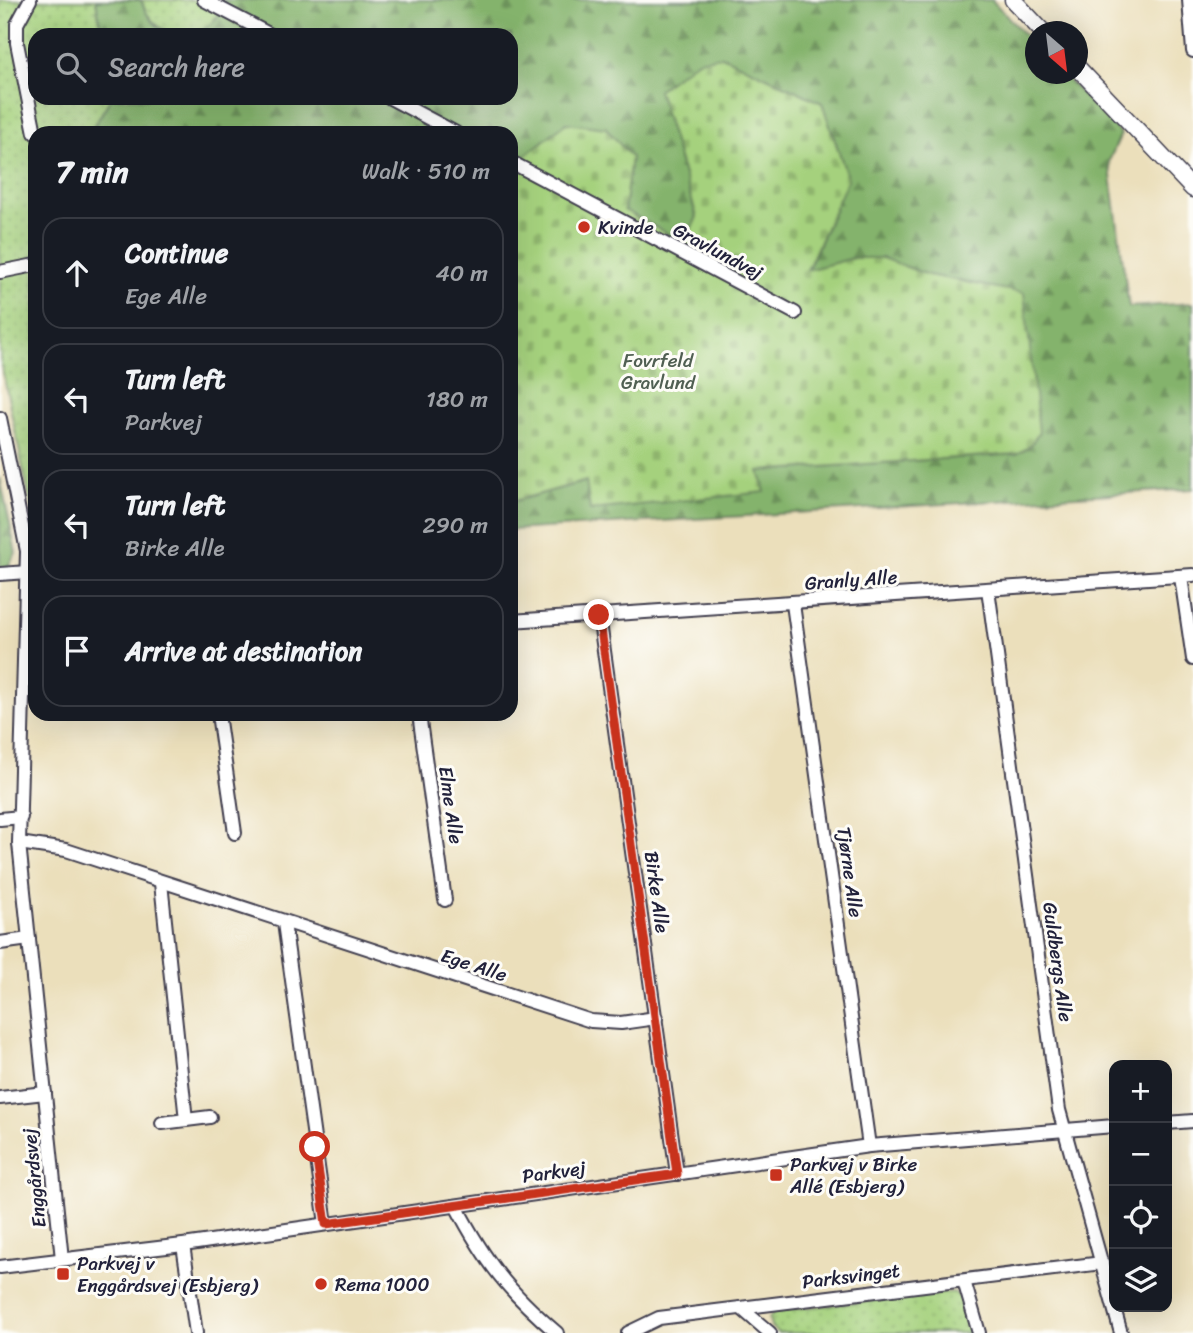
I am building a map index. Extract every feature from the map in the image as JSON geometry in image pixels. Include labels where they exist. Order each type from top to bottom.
[{"type":"main road","points":[[1013,0],[1033,21]]},
{"type":"main road","points":[[1088,79],[1193,188]]},
{"type":"street","points":[[28,95],[17,43],[17,24],[30,0]]},
{"type":"street","points":[[204,0],[258,28]]},
{"type":"street","points":[[1189,0],[1193,51]]},
{"type":"street","points":[[30,105],[35,126]]},
{"type":"street","points":[[403,105],[443,126]]},
{"type":"street","name":"Gravlundvej","points":[[518,166],[795,313]]},
{"type":"street","points":[[0,272],[28,266]]},
{"type":"street","name":"Enggårdsvej","points":[[0,418],[27,551],[28,572]]},
{"type":"street","points":[[0,574],[28,572]]},
{"type":"street","points":[[1187,576],[1193,659]]},
{"type":"street","name":"Granly Alle","points":[[518,621],[1187,576]]},
{"type":"street","name":"Guldbergs Alle","points":[[988,589],[1064,1129],[1121,1333]]},
{"type":"street","name":"Tjørne Alle","points":[[793,604],[869,1146]]},
{"type":"street","name":"Birke Alle","points":[[599,615],[677,1174]]},
{"type":"street","name":"Enggårdsvej","points":[[28,674],[19,843],[62,1259]]},
{"type":"street","points":[[219,721],[235,833]]},
{"type":"street","name":"Elme Alle","points":[[420,721],[444,900]]},
{"type":"street","points":[[0,819],[21,817]]},
{"type":"street","name":"Ege Alle","points":[[19,843],[66,850],[591,1021],[621,1023],[656,1018]]},
{"type":"street","points":[[162,883],[186,1120]]},
{"type":"street","points":[[284,923],[326,1224]]},
{"type":"street","points":[[0,943],[29,939]]},
{"type":"street","points":[[0,1098],[45,1093]]},
{"type":"street","points":[[162,1124],[210,1117]]},
{"type":"street","points":[[1172,1123],[1193,1121]]},
{"type":"street","name":"Parkvej","points":[[0,1268],[183,1245],[869,1146],[1109,1126]]},
{"type":"street","points":[[456,1206],[482,1255],[502,1283],[557,1333]]},
{"type":"street","points":[[183,1245],[196,1333]]},
{"type":"street","name":"Parksvinget","points":[[628,1333],[659,1318],[1102,1263]]},
{"type":"street","points":[[964,1282],[978,1333]]},
{"type":"street","points":[[741,1308],[770,1333]]},
{"type":"green space","points":[[0,0],[96,0],[101,28],[28,28],[28,105],[107,105],[94,126],[28,126],[28,492],[0,359]]},
{"type":"green space","points":[[96,0],[141,0],[147,14],[160,28],[101,28]]},
{"type":"green space","points":[[141,0],[225,0],[218,15],[205,28],[161,28],[148,15]]},
{"type":"green space","points":[[225,0],[992,0],[1025,35],[1025,84],[1072,84],[1121,134],[1109,161],[1129,307],[1193,303],[1193,489],[518,530],[518,500],[587,481],[591,510],[764,492],[758,471],[1017,454],[1024,294],[928,275],[882,258],[854,258],[807,271],[848,179],[822,103],[722,56],[658,90],[697,218],[684,243],[624,210],[631,157],[566,123],[523,157],[518,154],[518,126],[94,126],[107,105],[518,105],[518,28],[204,28],[220,13]]},
{"type":"green space","name":"Fovrfeld Gravlund","points":[[722,56],[822,103],[848,179],[807,270],[854,258],[882,258],[928,275],[1024,293],[1039,432],[1030,446],[1017,454],[759,471],[765,492],[590,510],[586,481],[518,500],[518,154],[523,157],[566,123],[606,128],[631,157],[624,210],[684,243],[697,217],[658,90],[698,60]]},
{"type":"green space","points":[[0,477],[16,553],[8,567],[0,568]]},
{"type":"green space","points":[[954,1292],[961,1298],[971,1333],[778,1333],[771,1327],[769,1318],[774,1311]]},
{"type":"place","name":"Kvinde","points":[[584,227]]},
{"type":"place","name":"Parkvej v Birke Allé (Esbjerg)","points":[[776,1175]]},
{"type":"place","name":"Parkvej v Enggårdsvej (Esbjerg)","points":[[63,1274]]},
{"type":"place","name":"Rema 1000","points":[[321,1284]]},
{"type":"route","points":[[315,1147],[326,1224],[677,1174],[599,615]]}]
